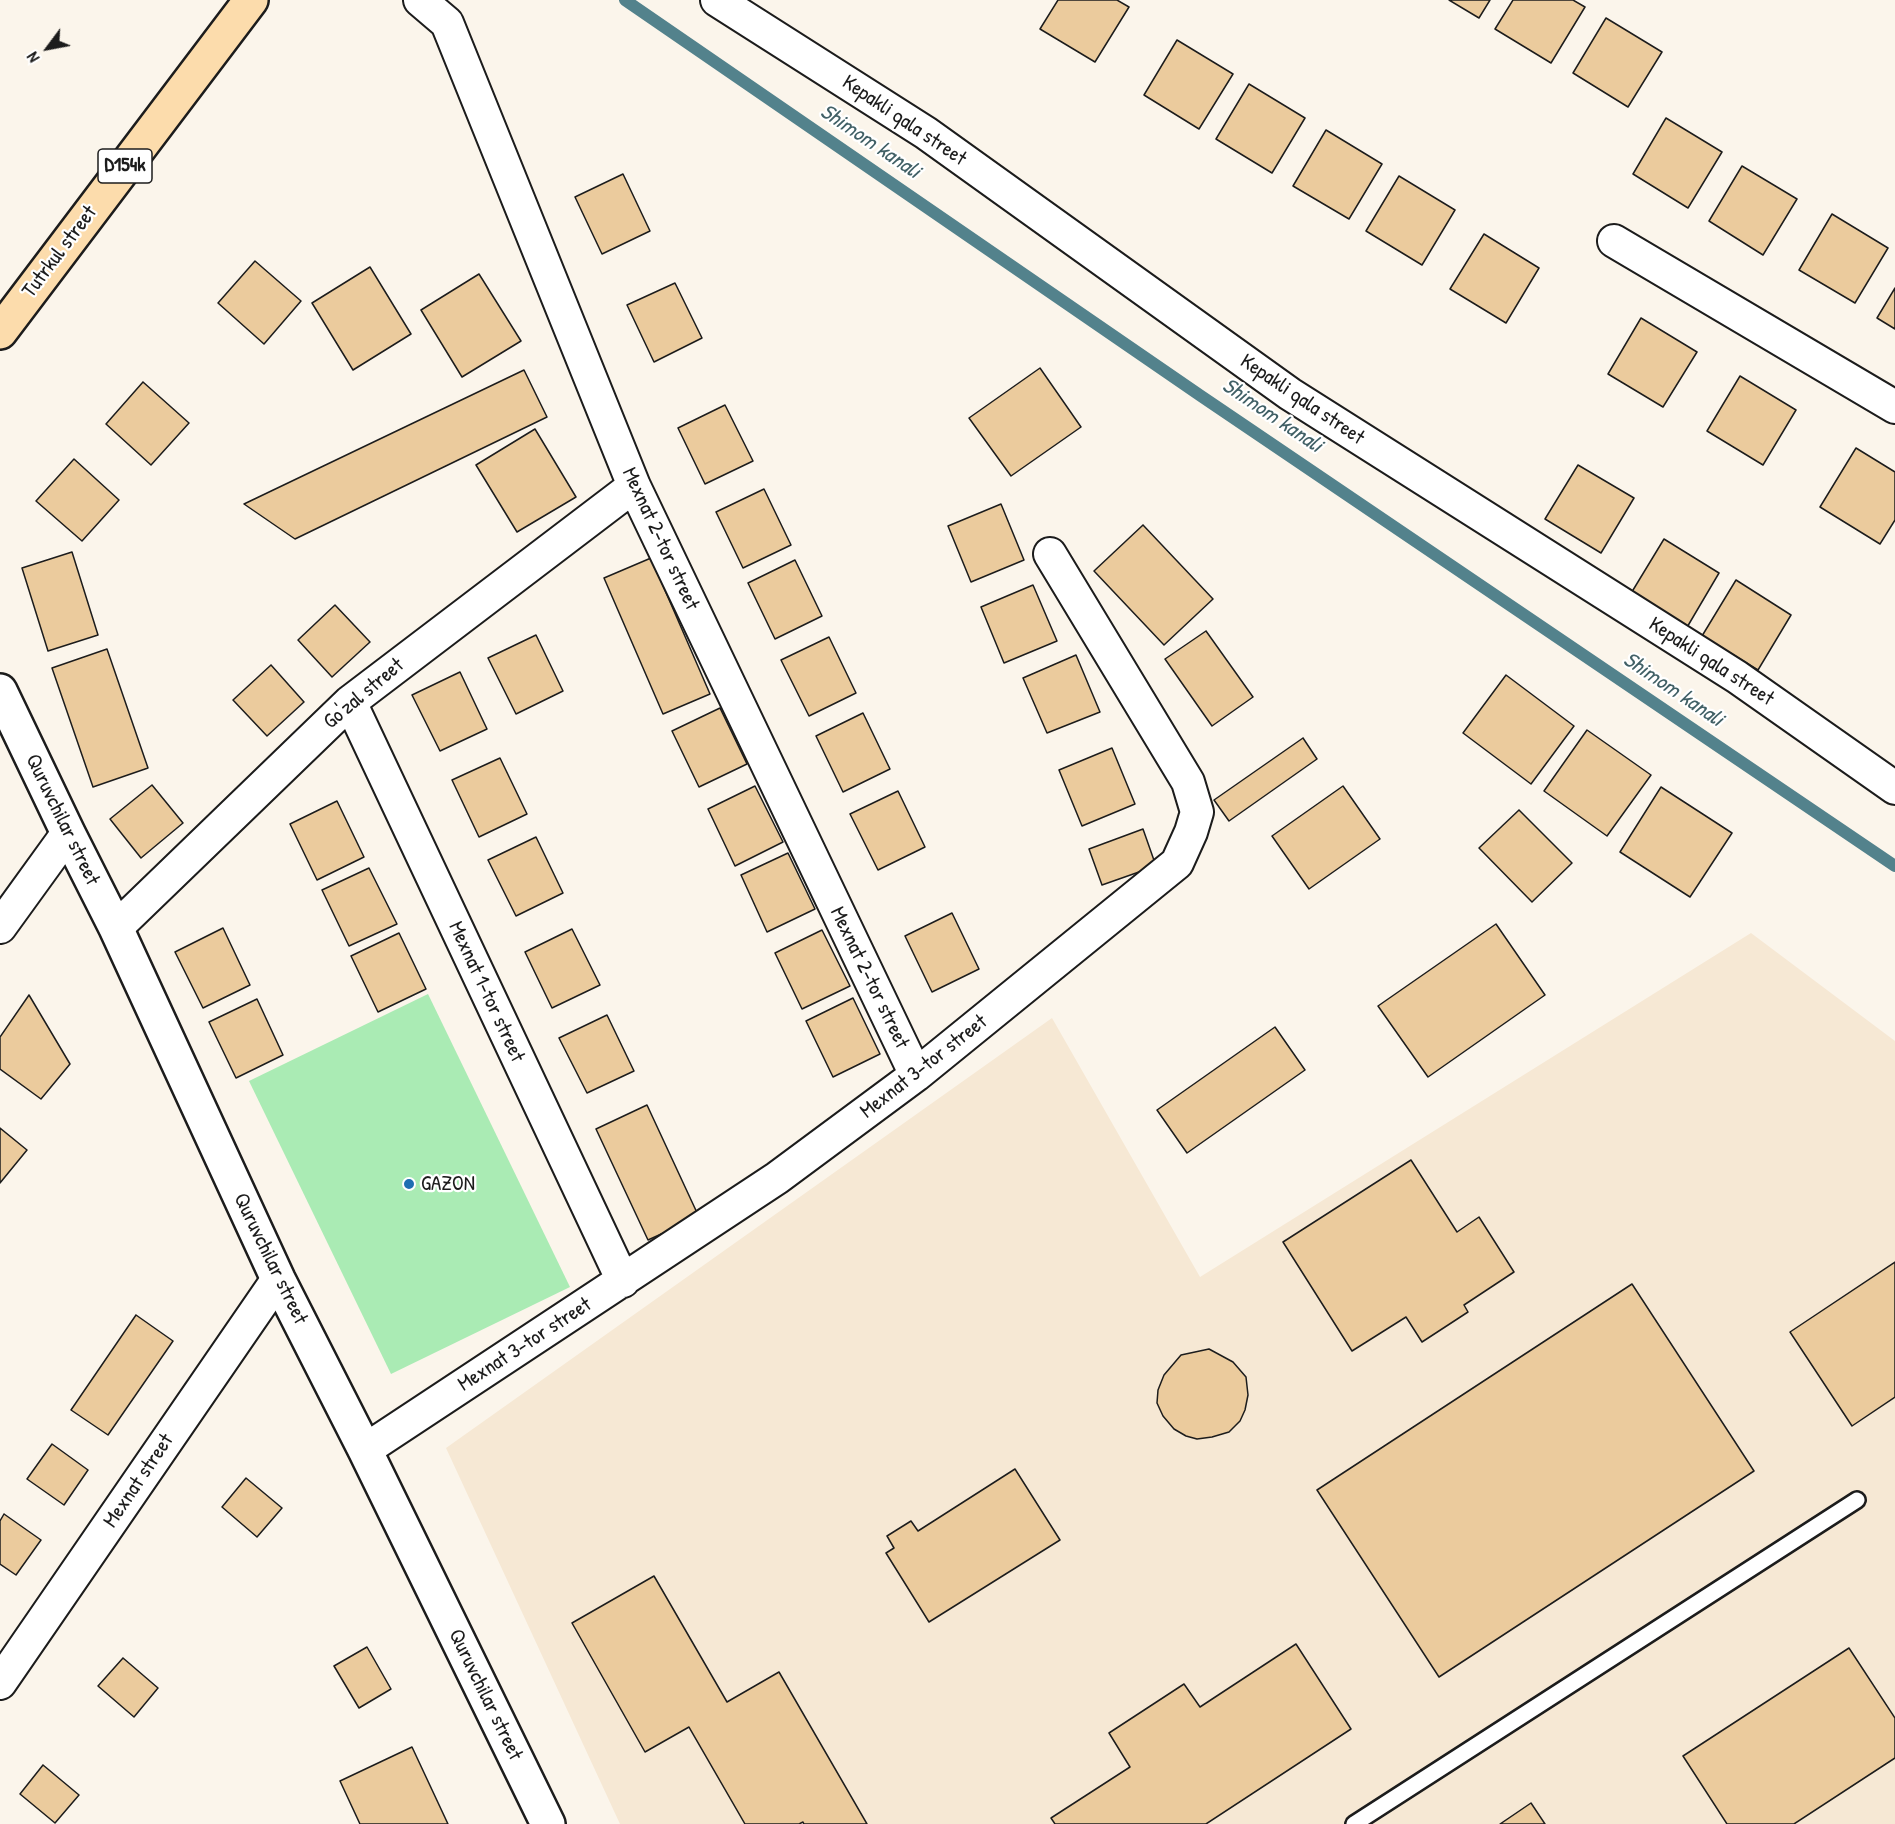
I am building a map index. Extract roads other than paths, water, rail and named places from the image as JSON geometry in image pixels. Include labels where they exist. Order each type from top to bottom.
[{"type":"main road","name":"Tutrkul street","points":[[0,332],[251,0]]},
{"type":"street","name":"Mexnat 2-tor street","points":[[420,0],[447,23],[634,486],[916,1075]]},
{"type":"street","name":"Kepakli qala street","points":[[717,0],[926,133],[1290,394],[1737,677],[1895,788]]},
{"type":"street","points":[[1614,241],[1895,407]]},
{"type":"street","name":"Go'zal street","points":[[116,928],[350,702],[634,486]]},
{"type":"street","name":"Mexnat 3-tor street","points":[[365,1450],[777,1178],[916,1075],[1177,863],[1197,813],[1188,782],[1050,554]]},
{"type":"street","name":"Quruvchilar street","points":[[0,691],[116,928],[278,1279],[365,1450],[548,1824]]},
{"type":"street","name":"Mexnat 1-tor street","points":[[350,702],[623,1281]]},
{"type":"street","points":[[0,927],[68,833]]},
{"type":"street","name":"Mexnat street","points":[[0,1683],[278,1279]]},
{"type":"lane","points":[[1354,1824],[1857,1500]]},
{"type":"waterway","name":"Shimom kanali","points":[[625,0],[1201,396],[1895,866]]},
{"type":"place","name":"GAZON","points":[[409,1184]]}]
